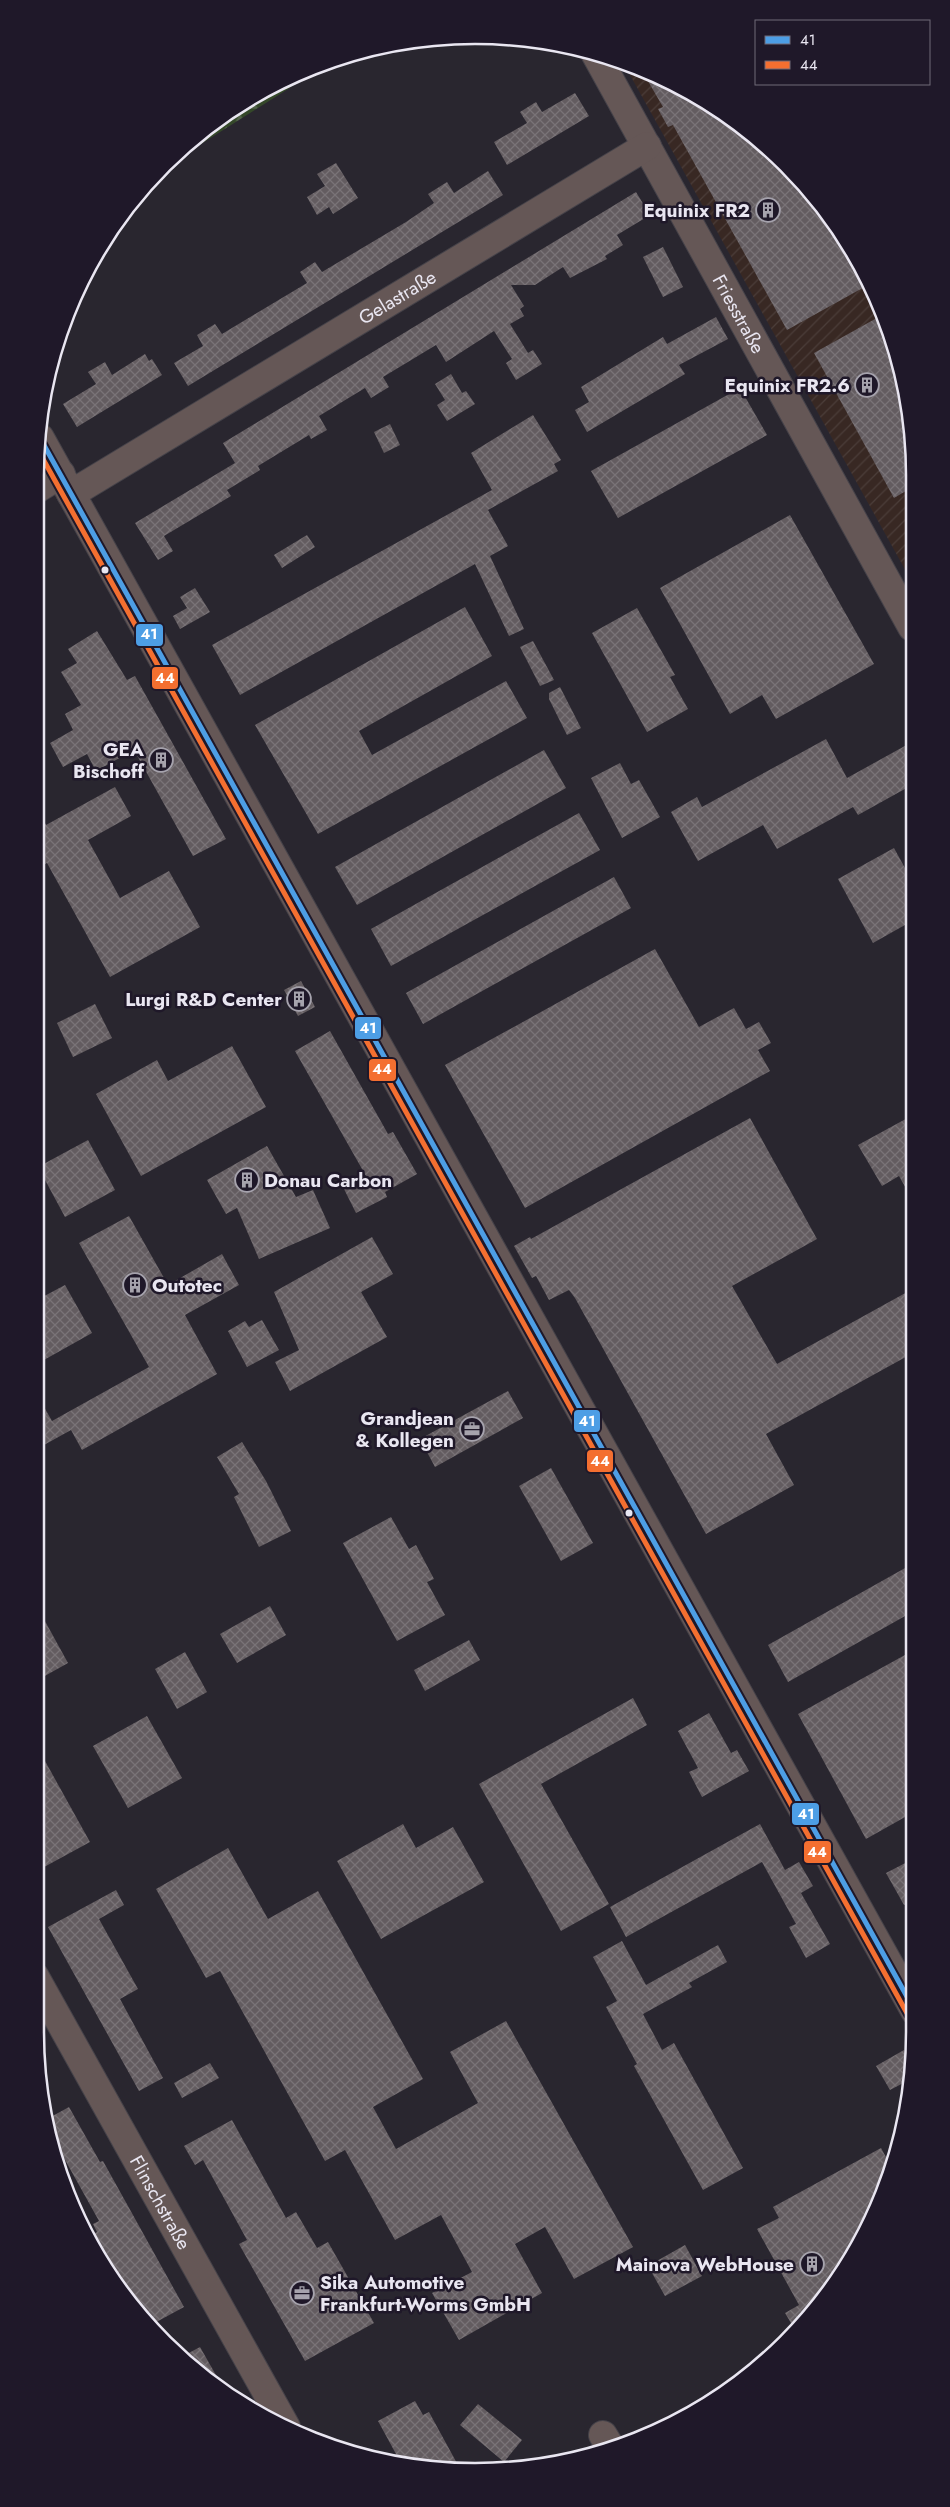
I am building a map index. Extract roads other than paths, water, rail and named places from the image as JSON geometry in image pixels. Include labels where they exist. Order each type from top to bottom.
[{"type":"street","name":"Friesstraße","points":[[600,62],[648,146],[906,616]]},
{"type":"street","name":"Gelastraße","points":[[44,488],[66,484],[648,146]]},
{"type":"street","points":[[45,447],[906,1995]]},
{"type":"street","name":"Flinschstraße","points":[[44,1993],[280,2417]]},
{"type":"place","name":"Equinix FR2","points":[[768,210]]},
{"type":"place","name":"Equinix FR2.6","points":[[867,385]]},
{"type":"place","name":"GEA Bischoff","points":[[161,760]]},
{"type":"place","name":"Lurgi R&D Center","points":[[299,999]]},
{"type":"place","name":"Donau Carbon","points":[[247,1180]]},
{"type":"place","name":"Outotec","points":[[135,1285]]},
{"type":"place","name":"Grandjean & Kollegen","points":[[472,1429]]},
{"type":"place","name":"Mainova WebHouse","points":[[812,2264]]},
{"type":"place","name":"Sika Automotive Frankfurt-Worms GmbH","points":[[302,2293]]}]
